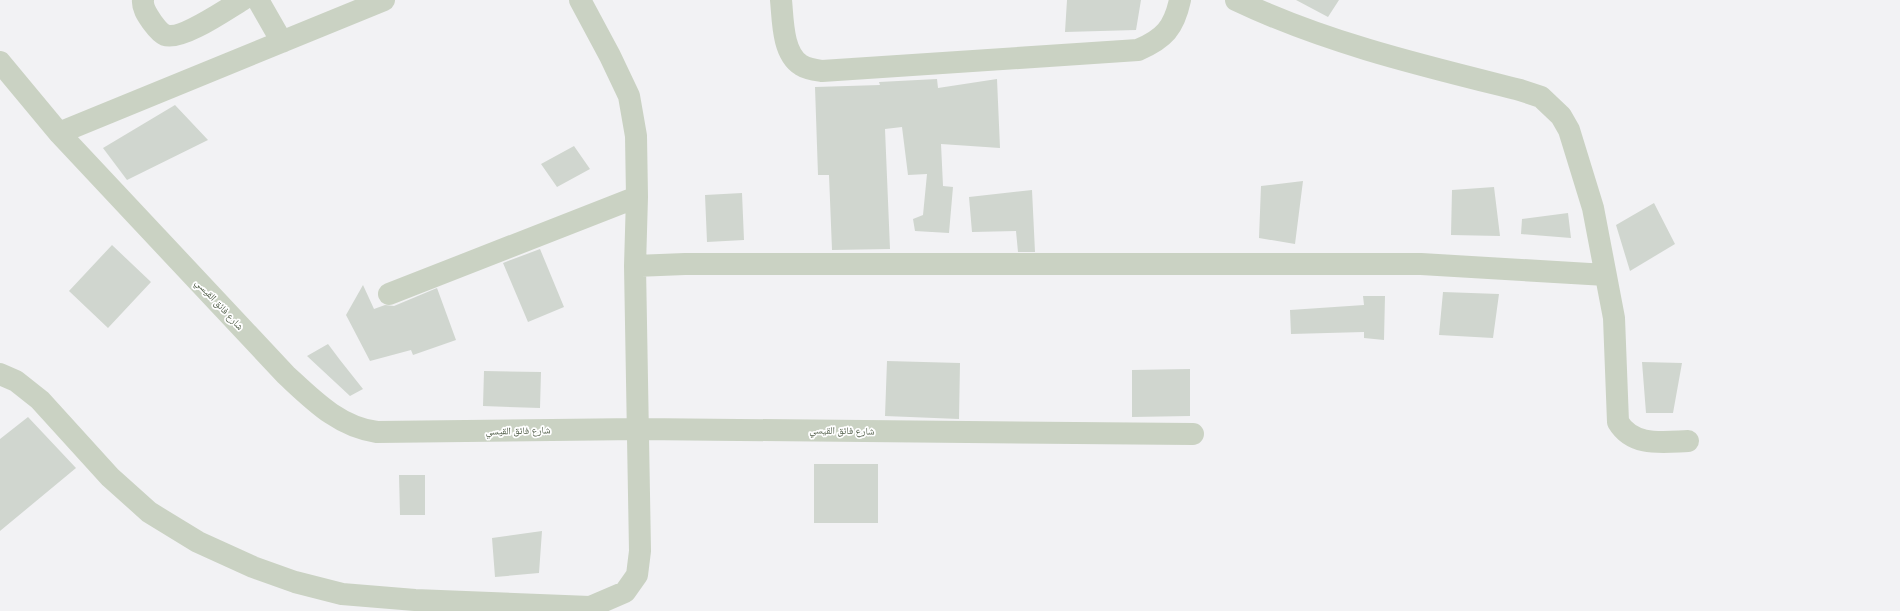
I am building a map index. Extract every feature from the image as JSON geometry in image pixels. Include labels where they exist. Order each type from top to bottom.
[{"type":"street","points":[[143,0],[146,13],[154,26],[164,35],[174,36],[198,25],[242,0]]},
{"type":"street","points":[[258,0],[282,42]]},
{"type":"street","points":[[59,133],[384,0]]},
{"type":"street","points":[[0,374],[16,381],[40,400],[110,477],[145,508],[198,542],[253,567],[295,582],[342,594],[415,600],[590,607],[625,592],[637,575],[640,551],[635,266],[637,197],[636,136],[629,96],[610,56],[580,0]]},
{"type":"street","points":[[781,0],[783,25],[788,46],[793,58],[801,65],[822,71],[1138,50],[1155,43],[1165,35],[1177,13],[1180,0]]},
{"type":"street","points":[[1236,0],[1261,12],[1363,48],[1541,97],[1561,116],[1569,130],[1593,208],[1614,318],[1618,422],[1627,434],[1634,438],[1658,442],[1688,441]]},
{"type":"street","name":"شارع فائق القيسي","points":[[0,62],[59,133],[286,375],[316,403],[342,421],[361,430],[377,432],[639,429],[1193,434]]},
{"type":"street","points":[[389,294],[637,197]]},
{"type":"street","points":[[635,266],[685,264],[1421,264],[1606,276]]},
{"type":"building","points":[[1067,0],[1141,0],[1136,30],[1065,32]]},
{"type":"building","points":[[1296,0],[1339,0],[1328,17]]},
{"type":"building","points":[[937,79],[938,88],[997,79],[1000,148],[941,144],[943,186],[953,187],[949,233],[915,231],[913,219],[923,215],[927,174],[908,175],[902,127],[885,129],[890,249],[832,250],[829,175],[818,175],[815,87],[880,85],[879,82]]},
{"type":"building","points":[[175,105],[208,140],[127,180],[103,148]]},
{"type":"building","points":[[574,146],[590,169],[557,187],[541,164]]},
{"type":"building","points":[[1303,181],[1295,244],[1259,238],[1261,186]]},
{"type":"building","points":[[1494,187],[1500,236],[1451,235],[1452,190]]},
{"type":"building","points":[[1032,190],[1035,252],[1018,252],[1016,231],[972,232],[969,197]]},
{"type":"building","points":[[742,193],[744,240],[707,242],[705,195]]},
{"type":"building","points":[[1654,203],[1675,244],[1630,271],[1616,225]]},
{"type":"building","points":[[1568,213],[1571,238],[1521,234],[1522,219]]},
{"type":"building","points":[[112,245],[151,282],[108,328],[69,291]]},
{"type":"building","points":[[540,249],[564,307],[528,322],[503,263]]},
{"type":"building","points":[[363,285],[374,309],[385,305],[394,306],[437,288],[456,340],[413,355],[411,350],[370,361],[346,315]]},
{"type":"building","points":[[1443,292],[1499,294],[1493,338],[1439,335]]},
{"type":"building","points":[[1363,296],[1385,296],[1384,340],[1364,338],[1364,332],[1291,334],[1290,310],[1364,305]]},
{"type":"building","points":[[328,344],[363,389],[350,396],[307,356]]},
{"type":"building","points":[[887,361],[960,363],[959,419],[885,416]]},
{"type":"building","points":[[1642,362],[1682,363],[1673,413],[1646,413]]},
{"type":"building","points":[[1190,369],[1190,416],[1132,417],[1132,370]]},
{"type":"building","points":[[484,371],[541,372],[540,408],[483,406]]},
{"type":"building","points":[[28,417],[76,468],[0,531],[0,439]]},
{"type":"building","points":[[814,464],[878,464],[878,523],[814,523]]},
{"type":"building","points":[[399,475],[425,475],[425,515],[400,515]]},
{"type":"building","points":[[542,531],[539,573],[495,577],[492,538]]}]
